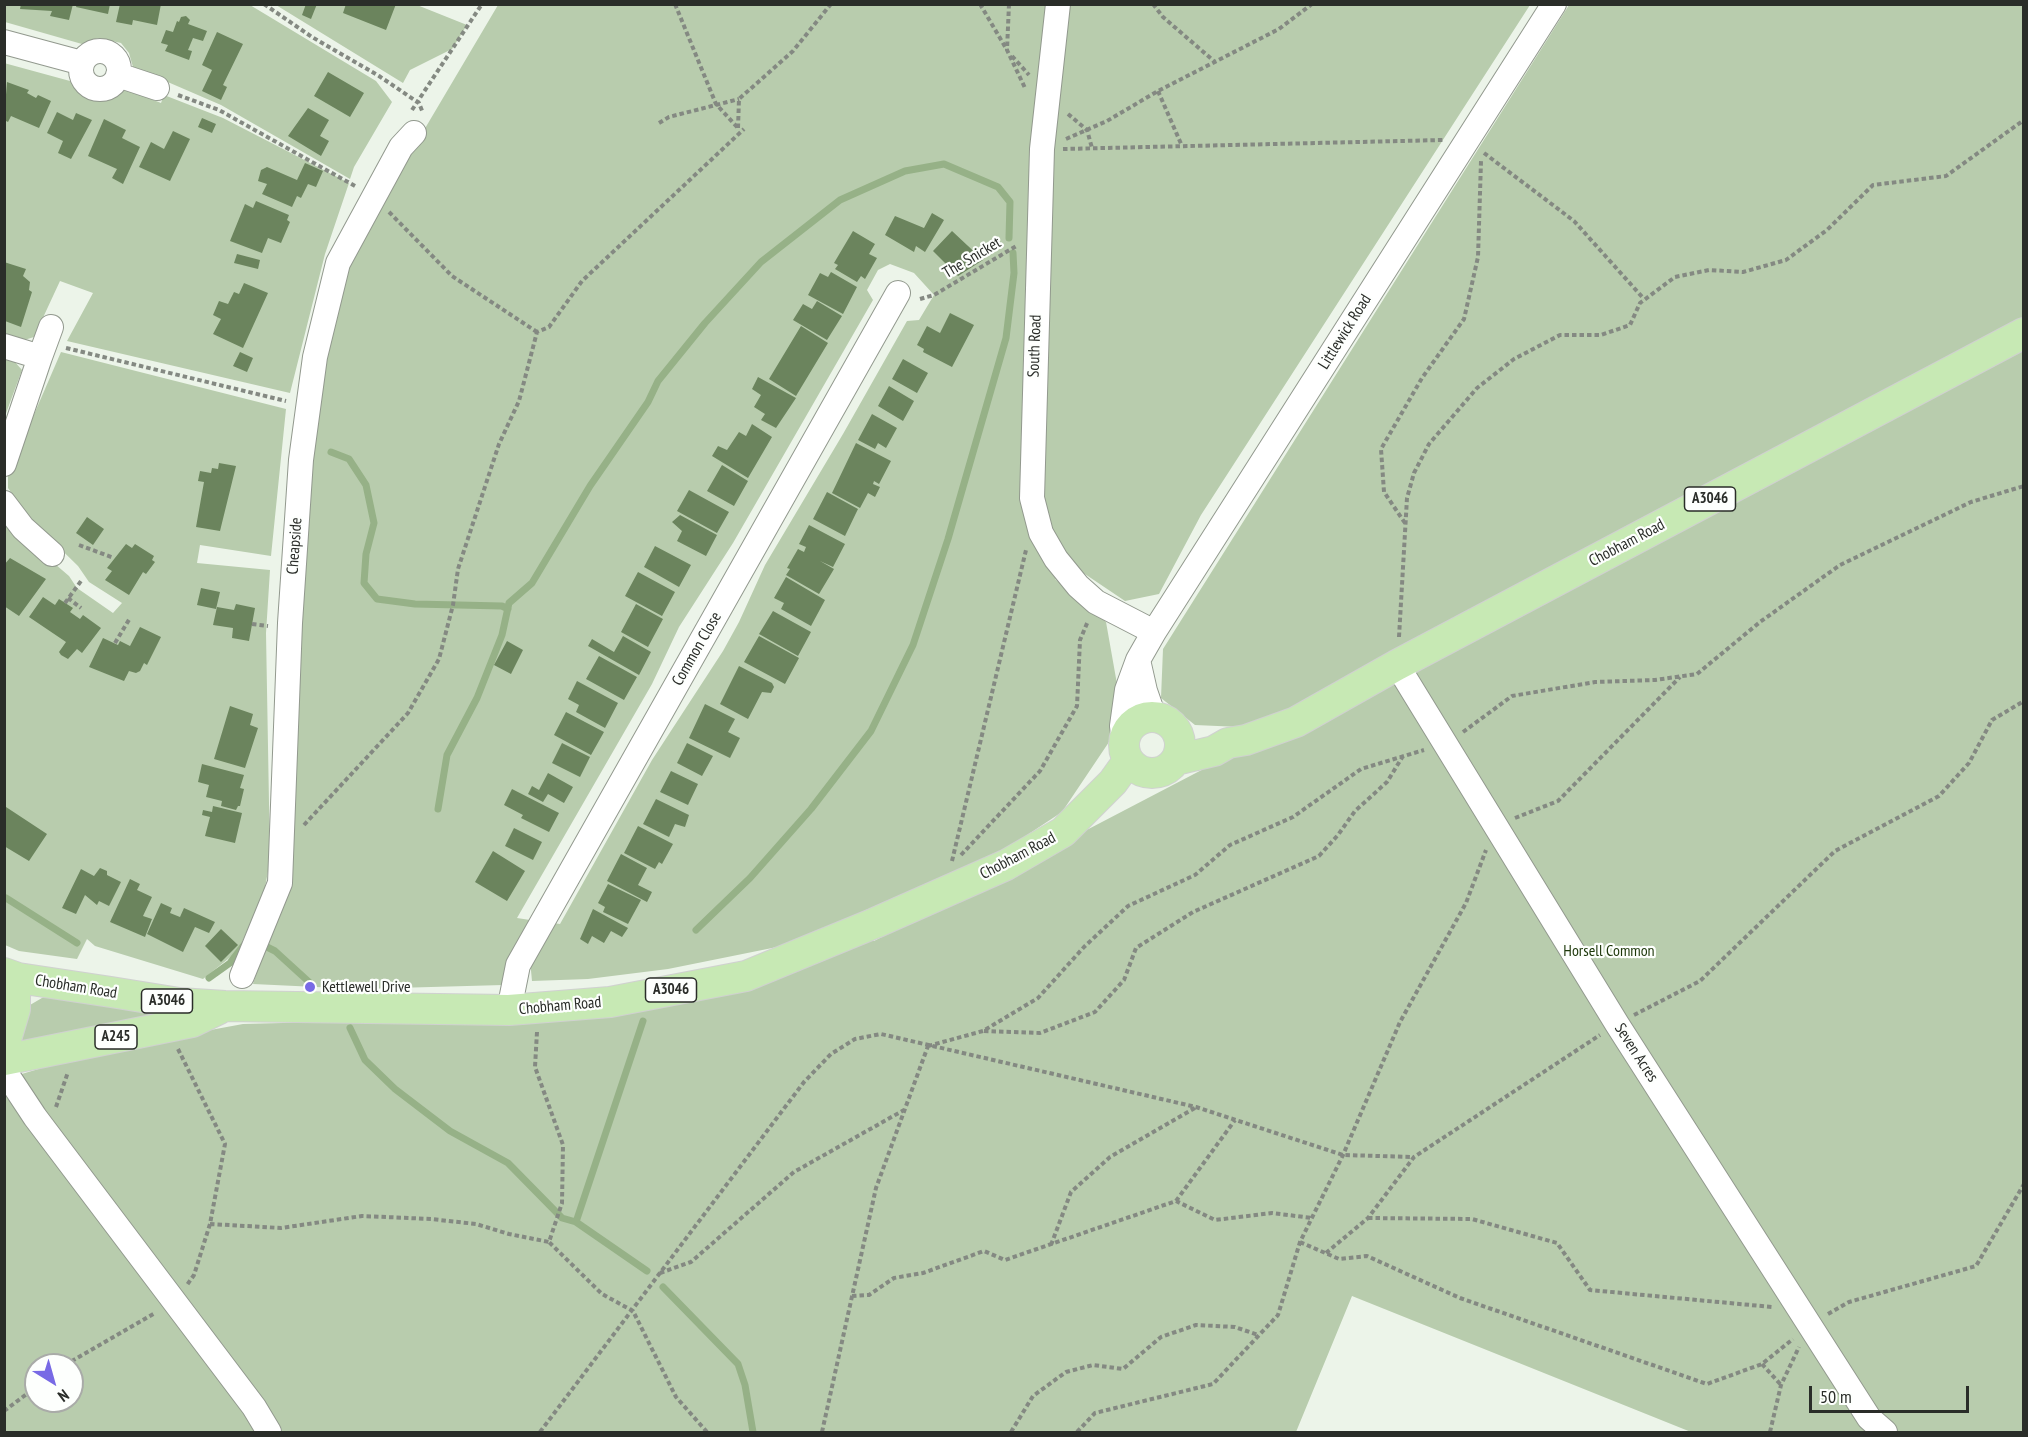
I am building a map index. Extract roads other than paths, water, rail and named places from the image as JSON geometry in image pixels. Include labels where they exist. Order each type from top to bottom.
[{"type":"main road","name":"Chobham Road","points":[[11,987],[225,1006],[524,1009],[610,1002],[746,976],[875,923],[1006,865],[1063,832],[1080,818],[1166,766],[1214,751],[1228,743],[1246,740],[1296,722],[1397,665],[2024,333]]},
{"type":"main road","points":[[1144,718],[1164,723],[1180,744],[1166,766],[1146,772],[1126,750],[1133,724],[1144,718]]},
{"type":"main road","name":"Chobham Road","points":[[1164,723],[1190,735],[1228,743]]},
{"type":"main road","name":"Chobham Road","points":[[1080,818],[1126,750]]},
{"type":"main road","points":[[4,1046],[15,1009],[11,987]]},
{"type":"main road","name":"A245","points":[[4,1060],[192,1022],[225,1006]]},
{"type":"street","name":"South Road","points":[[1058,4],[1037,99],[1042,149],[1032,498],[1041,533],[1056,559],[1096,602],[1154,632]]},
{"type":"street","name":"Littlewick Road","points":[[1126,750],[1122,726],[1127,690],[1138,660],[1154,632],[1554,4]]},
{"type":"street","points":[[4,42],[82,63],[84,81],[99,89],[114,84],[118,75],[157,88]]},
{"type":"street","name":"Cheapside","points":[[242,976],[280,883],[290,623],[308,406],[315,357],[338,263],[401,147],[420,125]]},
{"type":"street","name":"Common Close","points":[[524,1009],[518,965],[899,293]]},
{"type":"street","points":[[4,346],[45,342],[4,464]]},
{"type":"street","points":[[4,503],[23,528],[52,554]]},
{"type":"street","points":[[1138,660],[1145,691],[1164,723]]},
{"type":"street","name":"Seven Acres","points":[[1397,665],[1443,744],[1617,1024],[1869,1418],[1885,1432]]},
{"type":"street","points":[[4,1070],[41,1125],[254,1407],[269,1432]]},
{"type":"street","points":[[4,1104],[41,1125]]},
{"type":"waterway","points":[[438,809],[447,755],[477,698],[502,635],[509,603],[532,583],[590,486],[648,402],[658,381],[705,323],[761,262],[840,200],[905,171],[944,164],[998,187],[1010,202],[1009,238]]},
{"type":"waterway","points":[[696,930],[750,878],[811,809],[871,731],[913,645],[948,539],[1006,338],[1014,273],[1013,253]]},
{"type":"waterway","points":[[331,452],[349,459],[366,485],[374,523],[366,554],[364,583],[377,599],[415,604],[502,606],[508,609]]},
{"type":"waterway","points":[[6,898],[77,943]]},
{"type":"waterway","points":[[261,944],[275,951],[309,982]]},
{"type":"waterway","points":[[209,978],[230,963],[244,945]]},
{"type":"waterway","points":[[576,1222],[643,1021]]},
{"type":"waterway","points":[[350,1028],[365,1060],[395,1089],[450,1131],[508,1163],[562,1218],[576,1222],[647,1271]]},
{"type":"waterway","points":[[663,1287],[738,1364],[745,1385],[753,1432]]},
{"type":"place","name":"Kettlewell Drive","points":[[310,987]]},
{"type":"park label","name":"Horsell Common","points":[[1609,951]]}]
